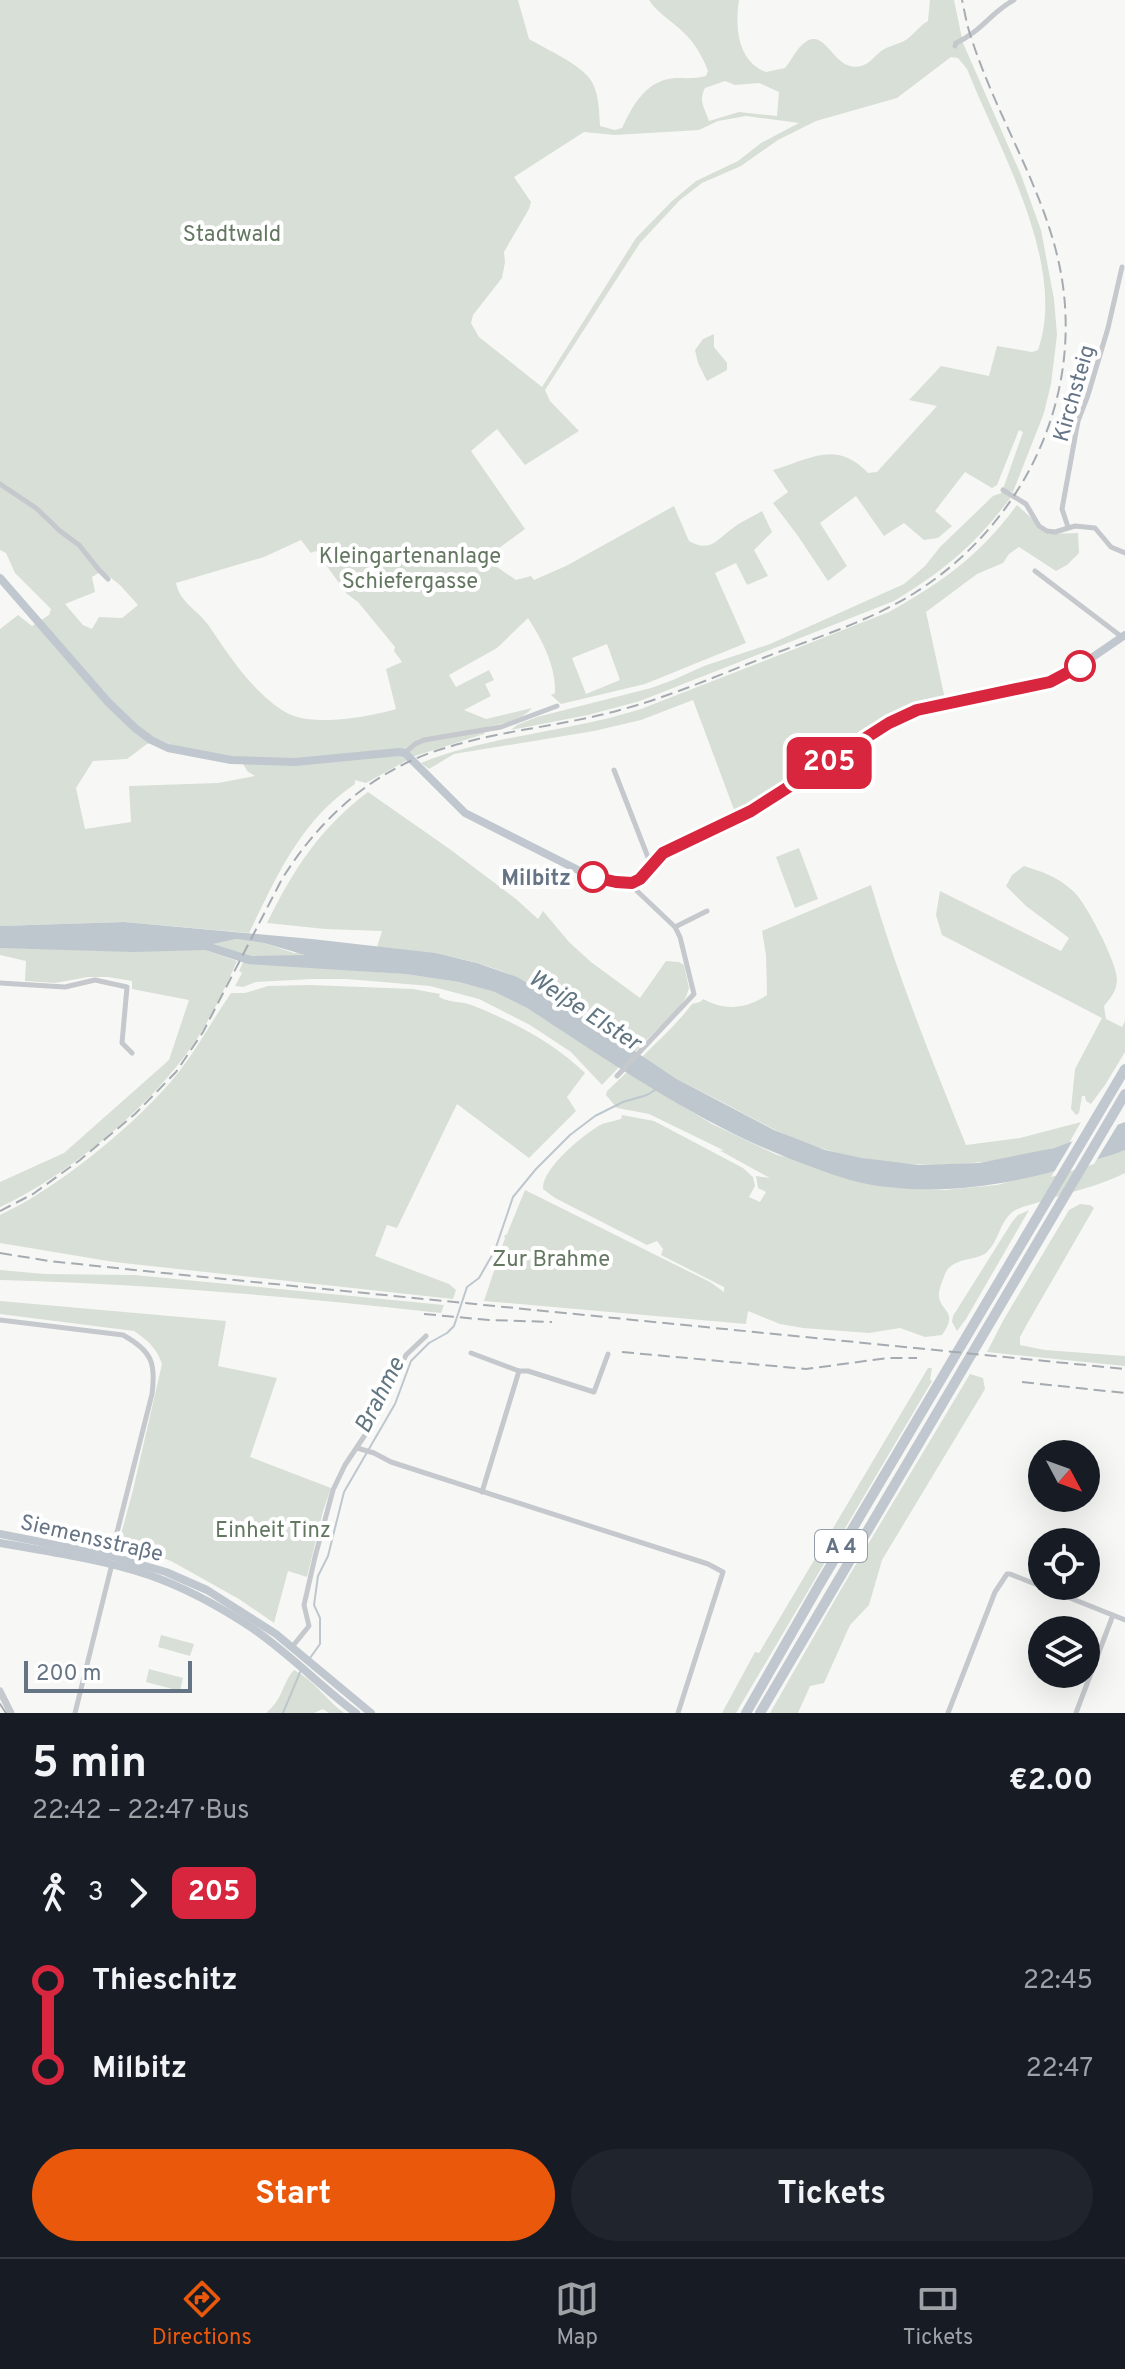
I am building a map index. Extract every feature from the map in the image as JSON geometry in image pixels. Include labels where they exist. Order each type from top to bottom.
[{"type":"highway","name":"A 4","points":[[746,1713],[1125,1069]]},
{"type":"highway","name":"A 4","points":[[760,1713],[1124,1095]]},
{"type":"main road","points":[[0,578],[108,702],[151,740],[168,748],[231,760],[295,762],[405,753],[465,813],[584,873],[632,883],[640,879],[663,853],[720,827],[782,793],[889,723],[917,710],[1050,682],[1068,674],[1124,636]]},
{"type":"main road","name":"Siemensstraße","points":[[0,1534],[166,1572],[207,1590],[258,1621],[356,1713]]},
{"type":"main road","name":"Siemensstraße","points":[[0,1543],[112,1560]]},
{"type":"main road","name":"Siemensstraße","points":[[311,1669],[371,1713]]},
{"type":"street","points":[[955,46],[1014,0]]},
{"type":"street","name":"Kirchsteig","points":[[1068,527],[1062,509],[1078,421],[1108,328],[1122,267]]},
{"type":"street","points":[[0,484],[36,508],[79,545],[108,579]]},
{"type":"street","points":[[1003,490],[1023,501],[1039,526],[1047,531],[1055,532],[1068,527],[1095,528],[1111,547],[1125,553]]},
{"type":"street","points":[[1035,571],[1124,636]]},
{"type":"street","points":[[405,753],[424,740],[501,727],[557,706]]},
{"type":"street","points":[[614,770],[651,865]]},
{"type":"street","points":[[617,1076],[694,994],[675,927],[632,883]]},
{"type":"street","points":[[675,927],[707,911]]},
{"type":"street","points":[[0,983],[65,987],[95,980],[127,987],[122,1043],[132,1053]]},
{"type":"street","points":[[0,1320],[123,1335],[139,1344],[150,1357],[155,1373],[75,1713]]},
{"type":"street","points":[[289,1651],[309,1626],[304,1605],[335,1487],[345,1465],[375,1420],[406,1355],[426,1336]]},
{"type":"street","points":[[471,1353],[519,1371],[528,1371],[594,1392],[608,1354]]},
{"type":"street","points":[[482,1492],[519,1371]]},
{"type":"street","points":[[359,1448],[391,1462],[708,1564],[723,1572],[678,1713]]},
{"type":"street","points":[[948,1713],[995,1592],[1007,1574],[1125,1620]]},
{"type":"street","points":[[1076,1713],[1113,1615]]},
{"type":"street","points":[[1,1697],[11,1713]]},
{"type":"green space","points":[[0,0],[518,0],[529,39],[588,76],[596,92],[600,126],[615,130],[622,128],[642,95],[656,83],[675,78],[702,77],[708,71],[691,40],[649,0],[739,0],[737,21],[740,42],[749,60],[766,72],[785,68],[799,48],[808,40],[816,39],[842,62],[851,66],[864,65],[884,49],[907,39],[928,21],[930,0],[954,0],[963,43],[1021,175],[1041,230],[1054,299],[1057,335],[1044,413],[1013,492],[1003,489],[1023,432],[1019,430],[997,485],[992,488],[965,472],[935,511],[952,526],[938,538],[924,540],[904,523],[884,536],[856,496],[820,523],[847,566],[828,581],[773,503],[788,492],[773,470],[833,454],[856,463],[868,473],[877,472],[937,406],[909,400],[941,366],[989,376],[997,346],[1032,352],[1038,350],[1045,317],[1044,281],[1037,244],[1011,170],[967,69],[958,58],[951,57],[897,98],[816,121],[778,140],[741,166],[702,183],[680,200],[640,243],[545,390],[550,401],[579,431],[525,465],[497,429],[471,451],[525,529],[491,554],[497,567],[516,580],[531,576],[534,580],[566,566],[674,506],[689,541],[703,546],[713,544],[762,511],[772,532],[754,550],[768,576],[747,585],[736,563],[715,573],[746,643],[645,684],[561,704],[551,695],[555,693],[555,683],[551,663],[528,618],[497,648],[449,675],[456,687],[489,670],[494,680],[485,684],[491,696],[464,710],[486,719],[532,708],[517,718],[487,727],[484,734],[415,756],[366,783],[355,780],[355,784],[319,815],[305,832],[280,871],[249,933],[124,922],[0,926],[0,629],[18,615],[32,626],[49,615],[51,609],[15,573],[6,553],[0,550]],"holes":[[[725,81],[735,85],[759,83],[779,92],[777,116],[739,112],[709,121],[702,101],[705,88]],[[746,116],[799,123],[761,143],[738,161],[696,181],[672,201],[636,238],[542,387],[479,337],[471,323],[473,315],[502,278],[504,252],[531,202],[514,177],[584,132],[615,135],[699,130],[718,121]],[[301,540],[311,553],[316,551],[347,594],[358,602],[395,647],[394,651],[402,662],[386,669],[396,709],[326,720],[287,713],[264,696],[244,674],[205,620],[178,590],[176,583],[264,557]],[[102,571],[138,605],[122,618],[99,617],[92,629],[83,625],[65,604],[95,592],[92,577]],[[607,644],[620,680],[586,694],[572,658]],[[160,740],[177,747],[240,758],[247,771],[255,776],[218,783],[129,786],[131,822],[85,829],[76,788],[93,761],[127,759],[147,744]]]},
{"type":"green space","points":[[714,334],[714,347],[727,363],[727,370],[707,381],[695,350],[703,339]]},
{"type":"green space","points":[[1004,492],[1011,497],[972,542],[944,567],[894,601],[640,701],[511,730],[537,717],[651,688],[770,644],[904,584],[993,496]]},
{"type":"green space","points":[[1017,505],[1049,534],[1078,533],[1079,553],[1056,571],[1019,547],[1003,563],[977,574],[926,612],[945,699],[903,712],[830,754],[824,761],[736,815],[693,700],[641,720],[594,731],[454,754],[429,769],[421,763],[475,746],[641,709],[889,612],[927,590],[959,566],[989,539]]},
{"type":"green space","points":[[368,792],[451,850],[538,919],[543,911],[591,962],[640,998],[666,961],[684,965],[689,988],[681,1005],[635,1052],[559,1000],[496,969],[450,957],[377,947],[382,931],[267,923],[309,851],[336,820]]},
{"type":"green space","points":[[799,848],[818,899],[795,908],[776,857]]},
{"type":"green space","points":[[1024,866],[1056,879],[1079,897],[1100,933],[1116,971],[1116,987],[1104,1006],[1106,1019],[1122,1027],[1125,1021],[1125,1052],[1091,1104],[1082,1096],[1076,1115],[1071,1109],[1075,1069],[1102,1018],[942,935],[936,915],[940,891],[1061,951],[1069,938],[1026,906],[1006,886],[1012,875]]},
{"type":"green space","points":[[871,885],[904,984],[966,1145],[1020,1138],[1081,1122],[1069,1143],[1040,1152],[979,1162],[918,1164],[857,1157],[813,1146],[786,1135],[681,1081],[642,1057],[692,1004],[703,999],[735,1007],[767,995],[762,931]]},
{"type":"green space","points":[[236,939],[264,943],[305,956],[252,956],[212,944]]},
{"type":"green space","points":[[0,948],[205,950],[237,961],[200,1035],[147,1100],[75,1162],[25,1195],[0,1207],[0,1182],[64,1153],[169,1060],[189,1000],[132,989],[132,981],[108,977],[55,983],[25,981],[26,961],[0,955]]},
{"type":"green space","points":[[243,962],[405,974],[459,982],[496,992],[527,1008],[619,1067],[602,1085],[571,1052],[530,1025],[479,999],[430,986],[346,979],[256,982],[243,987],[235,986],[242,973],[239,971]]},
{"type":"green space","points":[[268,986],[413,989],[440,994],[439,997],[443,999],[470,1004],[519,1026],[560,1052],[585,1073],[567,1097],[576,1111],[529,1158],[457,1104],[397,1228],[387,1225],[375,1256],[449,1284],[456,1290],[453,1299],[114,1262],[0,1243],[0,1215],[69,1173],[137,1117],[181,1069],[231,993],[245,993]]},
{"type":"green space","name":"Zur Brahme","points":[[627,1072],[712,1124],[777,1155],[918,1189],[997,1185],[1125,1150],[1125,1173],[1017,1209],[1009,1215],[987,1252],[953,1264],[945,1274],[939,1294],[940,1302],[949,1316],[942,1335],[925,1337],[900,1328],[869,1333],[803,1328],[780,1324],[748,1311],[746,1324],[484,1301],[504,1236],[525,1190],[710,1282],[724,1292],[724,1287],[661,1255],[663,1249],[657,1241],[647,1245],[543,1189],[549,1171],[565,1152],[594,1129],[621,1119],[622,1115],[654,1121],[743,1168],[753,1177],[755,1186],[749,1197],[760,1202],[766,1192],[758,1188],[756,1176],[770,1178],[719,1150],[725,1151],[649,1114],[617,1108],[606,1095],[607,1091]]},
{"type":"green space","points":[[1080,1204],[1094,1208],[1027,1324],[1020,1337],[1020,1345],[1125,1356],[1125,1366],[987,1352],[1069,1210]]},
{"type":"green space","points":[[1029,1210],[957,1331],[952,1322],[953,1316],[1012,1222]]},
{"type":"green space","points":[[0,1270],[134,1275],[444,1305],[441,1313],[221,1292],[0,1280]]},
{"type":"green space","name":"Einheit Tinz","points":[[0,1301],[226,1321],[218,1366],[277,1378],[250,1457],[331,1488],[307,1577],[288,1571],[274,1623],[239,1599],[171,1561],[119,1542],[162,1364],[151,1345],[134,1331],[0,1314]]},
{"type":"green space","points":[[928,1368],[932,1368],[932,1381],[736,1713],[722,1713],[755,1652],[759,1653]]},
{"type":"green space","points":[[970,1374],[983,1378],[985,1389],[882,1560],[869,1605],[850,1625],[824,1683],[810,1686],[798,1713],[770,1713],[840,1591]]},
{"type":"green space","points":[[161,1635],[194,1644],[190,1656],[158,1647]]},
{"type":"green space","points":[[149,1669],[183,1678],[180,1691],[146,1682]]},
{"type":"green space","points":[[294,1670],[344,1713],[329,1713],[323,1709],[314,1713],[266,1713]]},
{"type":"shaded area","points":[[124,922],[435,953],[477,963],[517,977],[558,1000],[675,1078],[774,1130],[825,1150],[862,1158],[919,1165],[979,1163],[1054,1148],[1125,1122],[1125,1150],[1056,1171],[985,1186],[912,1189],[869,1184],[812,1167],[737,1135],[665,1096],[527,1008],[495,992],[459,982],[405,974],[248,964],[205,950],[133,952],[0,948],[0,926]],"holes":[[[236,939],[264,943],[305,955],[252,956],[213,944]]]},
{"type":"pier","points":[[1120,1121],[1094,1164],[1051,1177],[1075,1137]]},
{"type":"waterway","name":"Brahme","points":[[310,1658],[320,1644],[320,1618],[314,1605],[318,1576],[328,1556],[344,1492],[395,1404],[411,1361],[429,1343],[454,1326],[467,1287],[479,1278],[495,1250],[513,1197],[536,1169],[570,1135],[595,1116],[655,1090]]},
{"type":"waterway","name":"Brahme","points":[[283,1713],[301,1670]]},
{"type":"tram line","points":[[0,1704],[6,1713]]},
{"type":"railway","points":[[0,1211],[33,1194],[80,1160],[135,1114],[176,1072],[203,1032],[282,879],[332,816],[372,783],[419,757],[445,748],[620,710],[656,699],[860,621],[916,592],[950,567],[981,538],[1030,470],[1047,431],[1059,391],[1065,349],[1065,306],[1060,271],[1041,203],[984,73],[962,0]]},
{"type":"railway","points":[[0,1253],[164,1273],[1125,1369]]},
{"type":"railway","points":[[424,1314],[552,1322]]},
{"type":"railway","points":[[622,1352],[806,1369],[888,1358],[917,1358]]},
{"type":"railway","points":[[1022,1382],[1125,1393]]},
{"type":"bus line","name":"205","points":[[593,877],[632,883],[640,879],[663,853],[751,811],[889,723],[917,710],[1050,682],[1080,666]]},
{"type":"place","name":"Milbitz","points":[[593,877]]},
{"type":"park label","name":"Stadtwald","points":[[232,233]]},
{"type":"park label","name":"Kleingartenanlage Schiefergasse","points":[[410,568]]},
{"type":"water label","name":"Weiße Elster","points":[[585,1010]]}]
